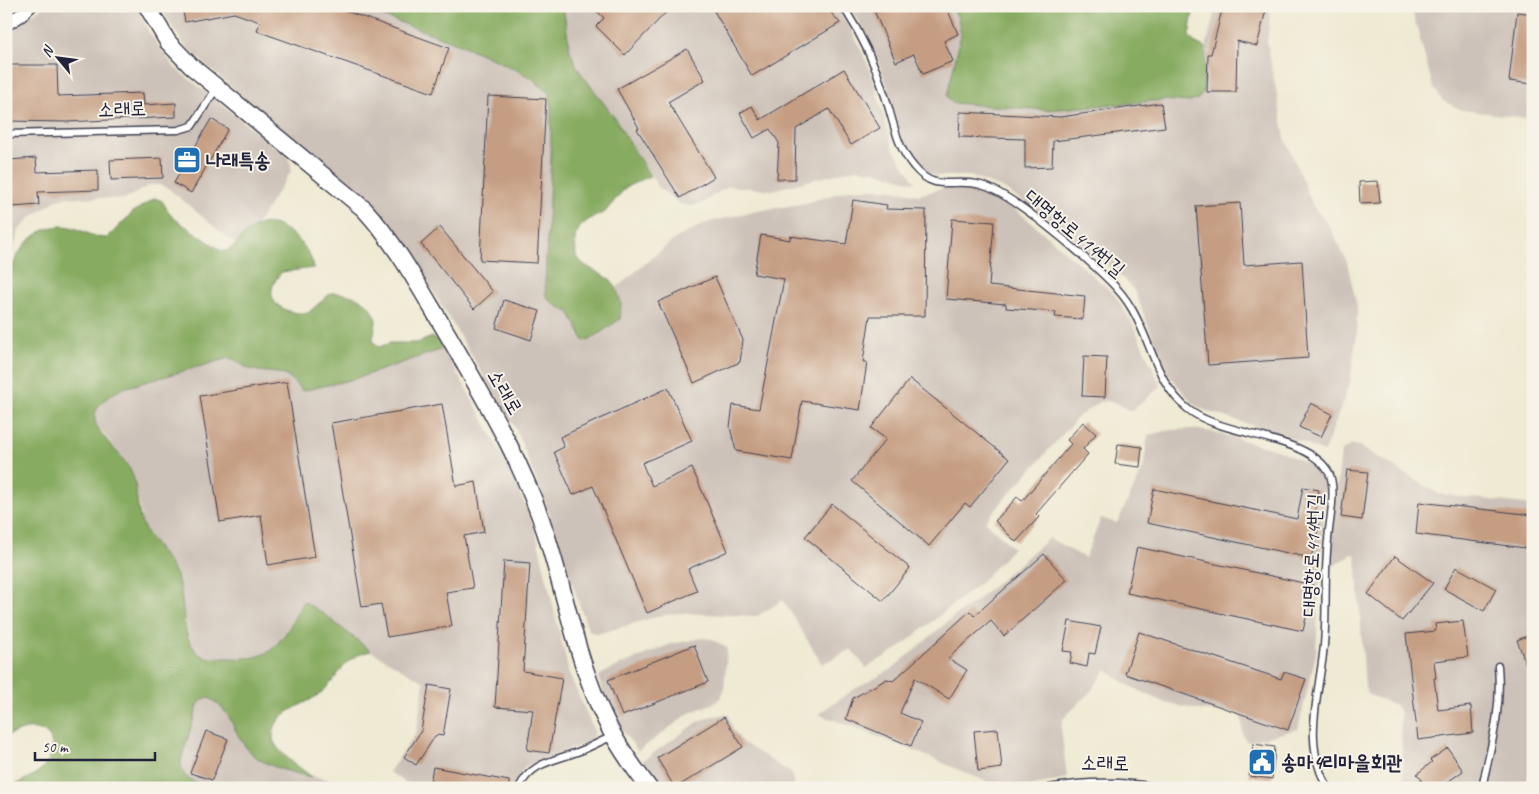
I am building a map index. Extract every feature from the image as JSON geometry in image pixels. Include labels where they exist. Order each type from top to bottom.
[{"type":"street","points":[[6,24],[21,15],[30,6]]},
{"type":"street","name":"소래로","points":[[146,6],[168,42],[191,66],[364,209],[378,225],[426,298],[495,414],[519,463],[546,533],[578,647],[606,721],[649,788]]},
{"type":"lane","name":"대명항로414번길","points":[[843,6],[860,34],[876,68],[898,142],[914,167],[923,176],[933,184],[968,182],[980,184],[1002,194],[1022,208],[1094,266],[1120,292],[1131,308],[1166,382],[1176,398],[1189,410],[1226,427],[1311,454],[1330,474],[1332,497],[1327,543],[1324,645],[1312,730],[1317,764],[1328,788]]},
{"type":"lane","name":"소래로","points":[[6,134],[178,130],[192,126],[217,88]]},
{"type":"lane","points":[[1482,788],[1497,724],[1500,694],[1498,666]]},
{"type":"lane","points":[[519,788],[528,773],[545,762],[577,752],[614,735]]},
{"type":"lane","name":"소래로","points":[[1049,788],[1082,782],[1115,782],[1162,788]]},
{"type":"shaded area","points":[[44,6],[137,6],[148,31],[175,68],[286,155],[291,164],[291,171],[255,227],[235,244],[168,188],[160,185],[150,185],[125,199],[67,197],[55,201],[30,218],[19,230],[12,255],[10,289],[12,313],[6,321],[6,34]]},
{"type":"shaded area","points":[[158,6],[355,6],[457,43],[513,68],[543,86],[551,102],[551,156],[545,285],[552,303],[570,313],[576,322],[579,335],[621,302],[616,288],[676,238],[706,223],[746,213],[806,203],[852,189],[887,189],[919,195],[950,186],[967,186],[989,192],[1024,216],[1114,294],[1131,321],[1161,386],[1131,412],[1116,403],[1107,401],[1099,402],[1079,416],[985,521],[1013,548],[980,583],[899,648],[866,668],[851,649],[822,664],[783,600],[757,616],[677,613],[659,616],[597,634],[588,630],[545,502],[516,429],[420,270],[363,193],[258,111],[186,47]]},
{"type":"shaded area","points":[[563,6],[836,6],[852,31],[870,70],[893,149],[916,183],[874,171],[856,169],[772,190],[728,186],[701,204],[691,206],[680,204],[659,188],[614,117],[578,69],[570,51]]},
{"type":"shaded area","points":[[848,6],[952,6],[958,18],[961,35],[947,96],[952,103],[1027,109],[1165,100],[1179,102],[1203,93],[1206,48],[1216,6],[1271,6],[1267,42],[1285,138],[1313,206],[1330,227],[1347,262],[1357,306],[1357,331],[1350,383],[1324,452],[1291,438],[1204,410],[1193,404],[1167,372],[1135,292],[1125,280],[1046,216],[1004,189],[970,176],[936,176],[923,170],[910,154],[899,134],[890,95],[878,61],[865,31]]},
{"type":"shaded area","points":[[1411,6],[1533,6],[1533,119],[1462,110],[1443,101],[1433,87]]},
{"type":"shaded area","points":[[443,349],[481,415],[513,476],[527,509],[536,533],[569,673],[595,733],[591,741],[524,767],[515,788],[414,788],[389,772],[416,733],[424,682],[371,651],[321,612],[303,601],[279,642],[270,651],[259,656],[213,659],[202,656],[194,651],[176,575],[143,526],[136,488],[129,466],[99,428],[95,419],[97,410],[110,394],[124,388],[229,358],[237,359],[251,369],[280,373],[289,376],[295,382],[323,387]]},
{"type":"shaded area","points":[[1192,429],[1214,432],[1280,451],[1312,466],[1325,483],[1316,654],[1298,729],[1247,742],[1243,735],[1242,720],[1239,714],[1199,710],[1165,703],[1132,687],[1106,670],[1091,691],[1063,719],[1061,728],[1067,778],[1024,788],[1001,788],[906,747],[818,714],[853,690],[892,669],[1049,538],[1085,558],[1101,518],[1117,523],[1143,469],[1148,435],[1171,430]]},
{"type":"shaded area","points":[[1351,445],[1359,446],[1439,494],[1533,505],[1533,788],[1404,788],[1400,712],[1396,705],[1367,694],[1365,687],[1356,555],[1352,554],[1334,566],[1331,563],[1331,539],[1341,452]]},
{"type":"shaded area","points":[[703,638],[712,639],[727,648],[724,690],[721,697],[715,703],[691,712],[638,751],[616,723],[606,704],[599,680],[600,675],[671,644]]},
{"type":"shaded area","points":[[208,697],[217,702],[232,718],[244,745],[250,753],[277,767],[334,781],[338,783],[339,788],[209,788],[185,777],[180,770],[181,760],[198,705]]},
{"type":"shaded area","points":[[728,714],[733,729],[742,742],[791,773],[795,788],[659,788],[642,761],[698,722],[712,716]]},
{"type":"green space","points":[[355,6],[563,6],[570,51],[578,69],[614,117],[650,176],[626,187],[605,212],[588,220],[580,227],[575,236],[576,256],[583,264],[611,280],[616,288],[621,302],[620,319],[590,340],[584,341],[570,313],[552,303],[546,296],[551,156],[551,102],[549,94],[533,79],[513,68],[457,43]]},
{"type":"green space","points":[[952,6],[1194,6],[1189,36],[1194,42],[1206,48],[1203,93],[1198,99],[1190,102],[1165,100],[1047,110],[952,103],[947,96],[961,35],[958,18]]},
{"type":"green space","points":[[155,198],[162,201],[172,217],[222,251],[235,245],[248,231],[266,223],[278,226],[293,235],[306,250],[314,268],[282,272],[272,289],[272,296],[281,307],[298,313],[308,313],[331,293],[345,294],[359,299],[371,308],[376,321],[373,341],[379,347],[390,343],[417,343],[432,337],[438,341],[443,349],[354,379],[302,391],[284,375],[250,369],[229,358],[124,388],[100,404],[95,414],[95,420],[101,433],[125,461],[133,476],[141,522],[144,528],[176,576],[187,632],[197,652],[203,656],[214,658],[250,658],[267,653],[286,633],[303,601],[321,612],[371,651],[354,657],[322,692],[285,714],[275,727],[273,736],[277,747],[312,777],[276,767],[258,759],[240,739],[231,720],[223,709],[208,697],[198,705],[181,760],[181,766],[185,776],[193,782],[209,788],[9,788],[42,769],[49,760],[52,749],[52,743],[47,734],[36,729],[24,730],[6,736],[6,385],[8,376],[5,329],[7,320],[12,314],[10,279],[12,269],[20,251],[34,236],[43,231],[63,226],[74,228],[96,237],[107,238],[133,212]]},
{"type":"building","points":[[182,6],[332,6],[449,48],[433,93],[257,31],[260,22],[234,13],[185,22]]},
{"type":"building","points":[[592,6],[672,6],[625,55],[596,26],[604,18]]},
{"type":"building","points":[[711,6],[825,6],[840,23],[752,76]]},
{"type":"building","points":[[872,6],[946,6],[958,34],[944,41],[953,61],[923,74],[914,54],[896,62]]},
{"type":"building","points":[[1223,6],[1267,6],[1257,46],[1237,41],[1236,92],[1207,92],[1208,54],[1211,54]]},
{"type":"building","points":[[1517,12],[1533,14],[1533,84],[1509,81]]},
{"type":"building","points":[[687,49],[705,80],[668,102],[714,177],[680,198],[637,129],[639,128],[617,89]]},
{"type":"building","points":[[6,65],[57,65],[58,96],[143,93],[144,105],[176,103],[176,117],[66,122],[6,121]]},
{"type":"building","points":[[844,69],[880,128],[851,145],[829,109],[796,129],[795,179],[777,179],[779,143],[770,129],[754,138],[740,113],[752,106],[760,120]]},
{"type":"building","points":[[488,96],[546,99],[537,263],[480,260]]},
{"type":"building","points":[[1161,103],[1165,127],[1053,141],[1052,167],[1025,168],[1025,139],[959,137],[960,112],[1060,117]]},
{"type":"building","points":[[211,119],[228,129],[191,193],[174,183]]},
{"type":"building","points":[[36,158],[37,172],[98,170],[98,190],[38,192],[39,205],[12,207],[8,160]]},
{"type":"building","points":[[162,158],[163,178],[111,180],[110,160]]},
{"type":"building","points":[[1378,181],[1380,203],[1360,204],[1359,182]]},
{"type":"building","points":[[853,200],[887,205],[886,209],[926,210],[925,316],[870,316],[863,362],[867,362],[860,410],[802,401],[792,460],[736,451],[730,427],[733,405],[759,409],[784,279],[754,274],[761,235],[790,240],[790,236],[846,244]]},
{"type":"building","points":[[1240,203],[1244,265],[1302,261],[1308,358],[1208,365],[1196,206]]},
{"type":"building","points":[[952,219],[994,222],[989,286],[1085,296],[1083,319],[1055,317],[1056,312],[1006,308],[1006,304],[946,299]]},
{"type":"building","points":[[440,227],[493,292],[474,309],[421,244]]},
{"type":"building","points":[[715,277],[743,340],[740,362],[694,383],[658,302]]},
{"type":"building","points":[[504,300],[540,311],[531,340],[496,328]]},
{"type":"building","points":[[1084,356],[1107,357],[1105,397],[1082,396]]},
{"type":"building","points":[[910,379],[1009,459],[970,507],[965,503],[929,546],[852,481],[886,439],[871,428]]},
{"type":"building","points":[[287,382],[315,557],[268,565],[261,515],[220,522],[200,396]]},
{"type":"building","points":[[668,388],[692,441],[642,463],[652,486],[692,468],[728,551],[688,569],[697,591],[647,613],[593,486],[573,495],[554,452],[564,447],[560,437]]},
{"type":"building","points":[[1311,403],[1332,414],[1321,437],[1299,427]]},
{"type":"building","points":[[442,404],[456,486],[476,482],[484,532],[464,536],[473,588],[446,592],[452,626],[387,637],[381,604],[362,607],[331,423]]},
{"type":"building","points":[[1083,422],[1096,434],[1083,449],[1088,454],[1036,514],[1039,517],[1016,542],[995,521],[1017,497],[1022,501],[1071,444],[1067,440]]},
{"type":"building","points":[[1118,444],[1142,447],[1140,467],[1115,464]]},
{"type":"building","points":[[1347,470],[1368,472],[1362,520],[1341,517]]},
{"type":"building","points":[[1303,487],[1319,490],[1313,523],[1319,524],[1311,558],[1147,523],[1154,489],[1297,519]]},
{"type":"building","points":[[1419,502],[1533,515],[1533,549],[1416,534]]},
{"type":"building","points":[[832,504],[910,568],[883,601],[805,537]]},
{"type":"building","points":[[1137,547],[1313,585],[1303,631],[1127,593]]},
{"type":"building","points":[[1044,554],[1067,580],[1004,636],[991,621],[948,658],[967,670],[949,699],[915,678],[900,713],[921,722],[911,746],[846,719],[853,698],[887,679],[893,681],[970,611],[974,616]]},
{"type":"building","points":[[1395,556],[1433,583],[1402,621],[1368,594]]},
{"type":"building","points":[[504,561],[530,563],[523,671],[562,678],[549,753],[527,750],[533,710],[495,707]]},
{"type":"building","points":[[1456,567],[1496,589],[1484,611],[1444,589]]},
{"type":"building","points":[[1069,621],[1101,627],[1095,654],[1089,653],[1087,667],[1070,663],[1072,652],[1063,651]]},
{"type":"building","points":[[1463,621],[1468,657],[1434,661],[1436,678],[1434,678],[1438,710],[1471,706],[1473,733],[1418,740],[1406,634],[1436,631],[1435,624]]},
{"type":"building","points":[[1139,632],[1281,679],[1284,672],[1306,679],[1288,730],[1125,674]]},
{"type":"building","points":[[1533,634],[1533,678],[1531,678],[1517,640]]},
{"type":"building","points":[[694,645],[708,682],[622,716],[608,680]]},
{"type":"building","points":[[429,685],[451,689],[443,736],[436,735],[416,765],[404,757],[421,731]]},
{"type":"building","points":[[724,717],[743,747],[675,788],[657,758]]},
{"type":"building","points":[[998,729],[1002,768],[978,771],[974,731]]},
{"type":"building","points":[[206,731],[228,739],[212,780],[190,773]]},
{"type":"building","name":"송마4리마을회관","points":[[1253,744],[1275,747],[1272,779],[1249,776]]},
{"type":"building","points":[[1448,748],[1463,771],[1439,788],[1412,788],[1422,780],[1417,774],[1432,762],[1430,760]]},
{"type":"building","points":[[433,767],[509,781],[509,788],[429,788]]},
{"type":"place","name":"나래특송","points":[[187,160]]},
{"type":"place","name":"송마4리마을회관","points":[[1262,762]]}]
